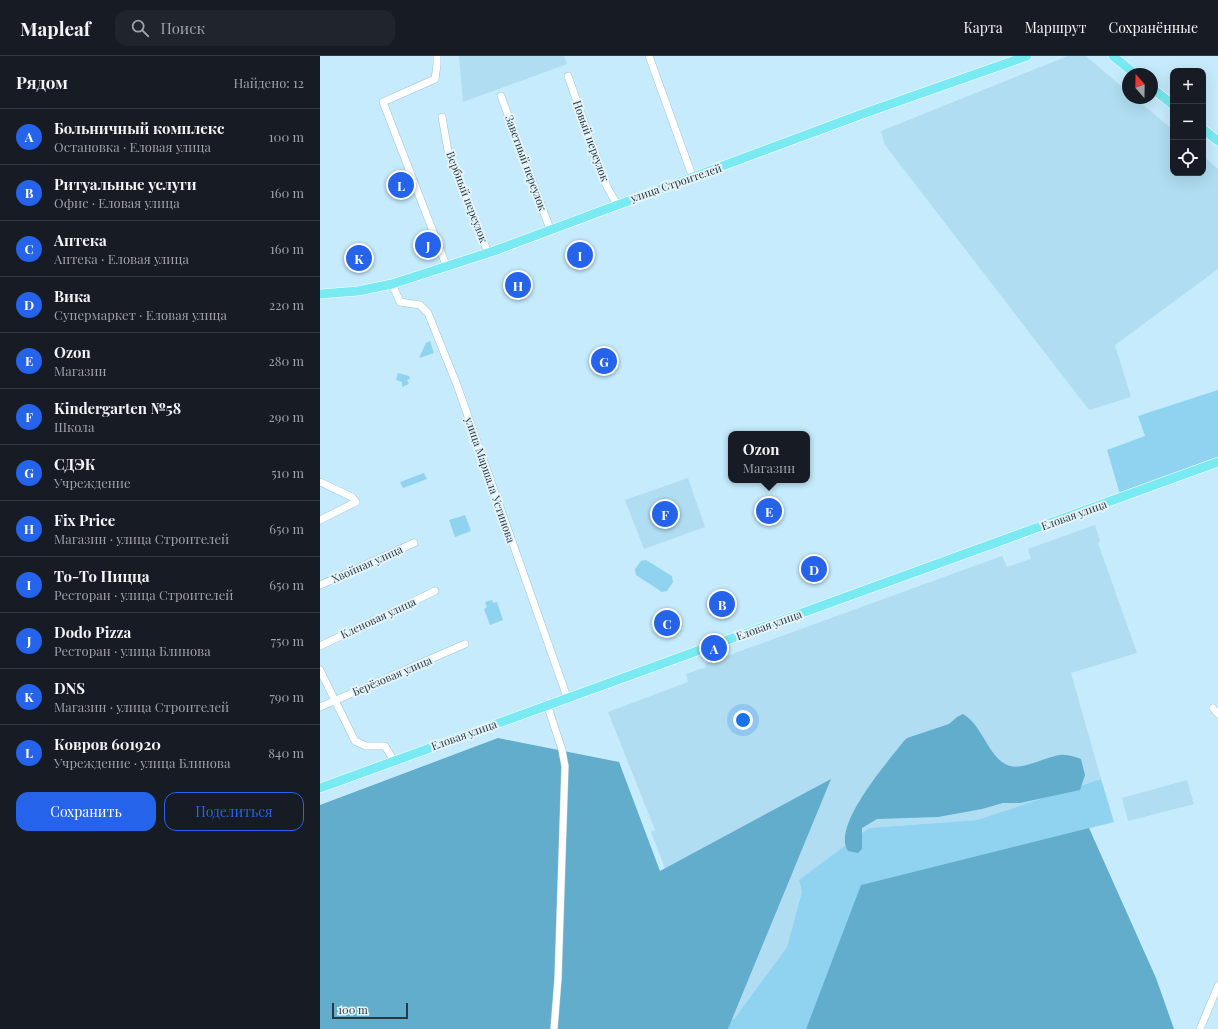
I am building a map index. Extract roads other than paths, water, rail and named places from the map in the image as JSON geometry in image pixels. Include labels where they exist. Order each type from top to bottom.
[{"type":"main road","name":"улица Строителей","points":[[320,294],[358,290],[392,284],[446,265],[488,253],[865,113],[1027,56]]},
{"type":"main road","points":[[1113,56],[1128,68]]},
{"type":"main road","points":[[1158,93],[1172,104]]},
{"type":"main road","points":[[1206,131],[1218,141]]},
{"type":"main road","name":"Еловая улица","points":[[320,788],[547,704],[1218,462]]},
{"type":"street","points":[[437,56],[438,65],[435,79],[383,102],[446,265]]},
{"type":"street","points":[[648,56],[693,178]]},
{"type":"street","name":"Новый переулок","points":[[568,76],[607,187],[617,204]]},
{"type":"street","name":"Заветный переулок","points":[[501,96],[550,229]]},
{"type":"street","name":"Вербный переулок","points":[[442,117],[448,151],[488,253]]},
{"type":"street","name":"улица Маршала Устинова","points":[[392,284],[400,302],[420,305],[428,313],[457,385],[567,697]]},
{"type":"street","points":[[320,482],[352,497],[356,502],[320,520]]},
{"type":"street","name":"Хвойная улица","points":[[320,585],[414,543]]},
{"type":"street","name":"Кленовая улица","points":[[320,646],[435,591]]},
{"type":"street","name":"Берёзовая улица","points":[[320,707],[465,644]]},
{"type":"street","points":[[320,670],[334,701],[356,741],[366,746],[385,746],[394,761]]},
{"type":"street","points":[[547,704],[562,750],[564,766],[558,979],[554,1029]]},
{"type":"street","points":[[1213,708],[1218,714]]},
{"type":"street","points":[[1200,1029],[1218,986]]},
{"type":"place","name":"Ковров 601920","points":[[401,185]]},
{"type":"place","name":"Dodo Pizza","points":[[428,245]]},
{"type":"place","name":"То-То Пицца","points":[[580,255]]},
{"type":"place","name":"DNS","points":[[359,258]]},
{"type":"place","name":"Fix Price","points":[[518,285]]},
{"type":"place","name":"СДЭК","points":[[604,361]]},
{"type":"place","name":"Ozon","points":[[769,511]]},
{"type":"place","name":"Kindergarten №58","points":[[665,514]]},
{"type":"place","name":"Вика","points":[[814,569]]},
{"type":"place","name":"Ритуальные услуги","points":[[722,604]]},
{"type":"place","name":"Аптека","points":[[667,623]]},
{"type":"place","name":"Больничный комплекс","points":[[714,648]]}]
